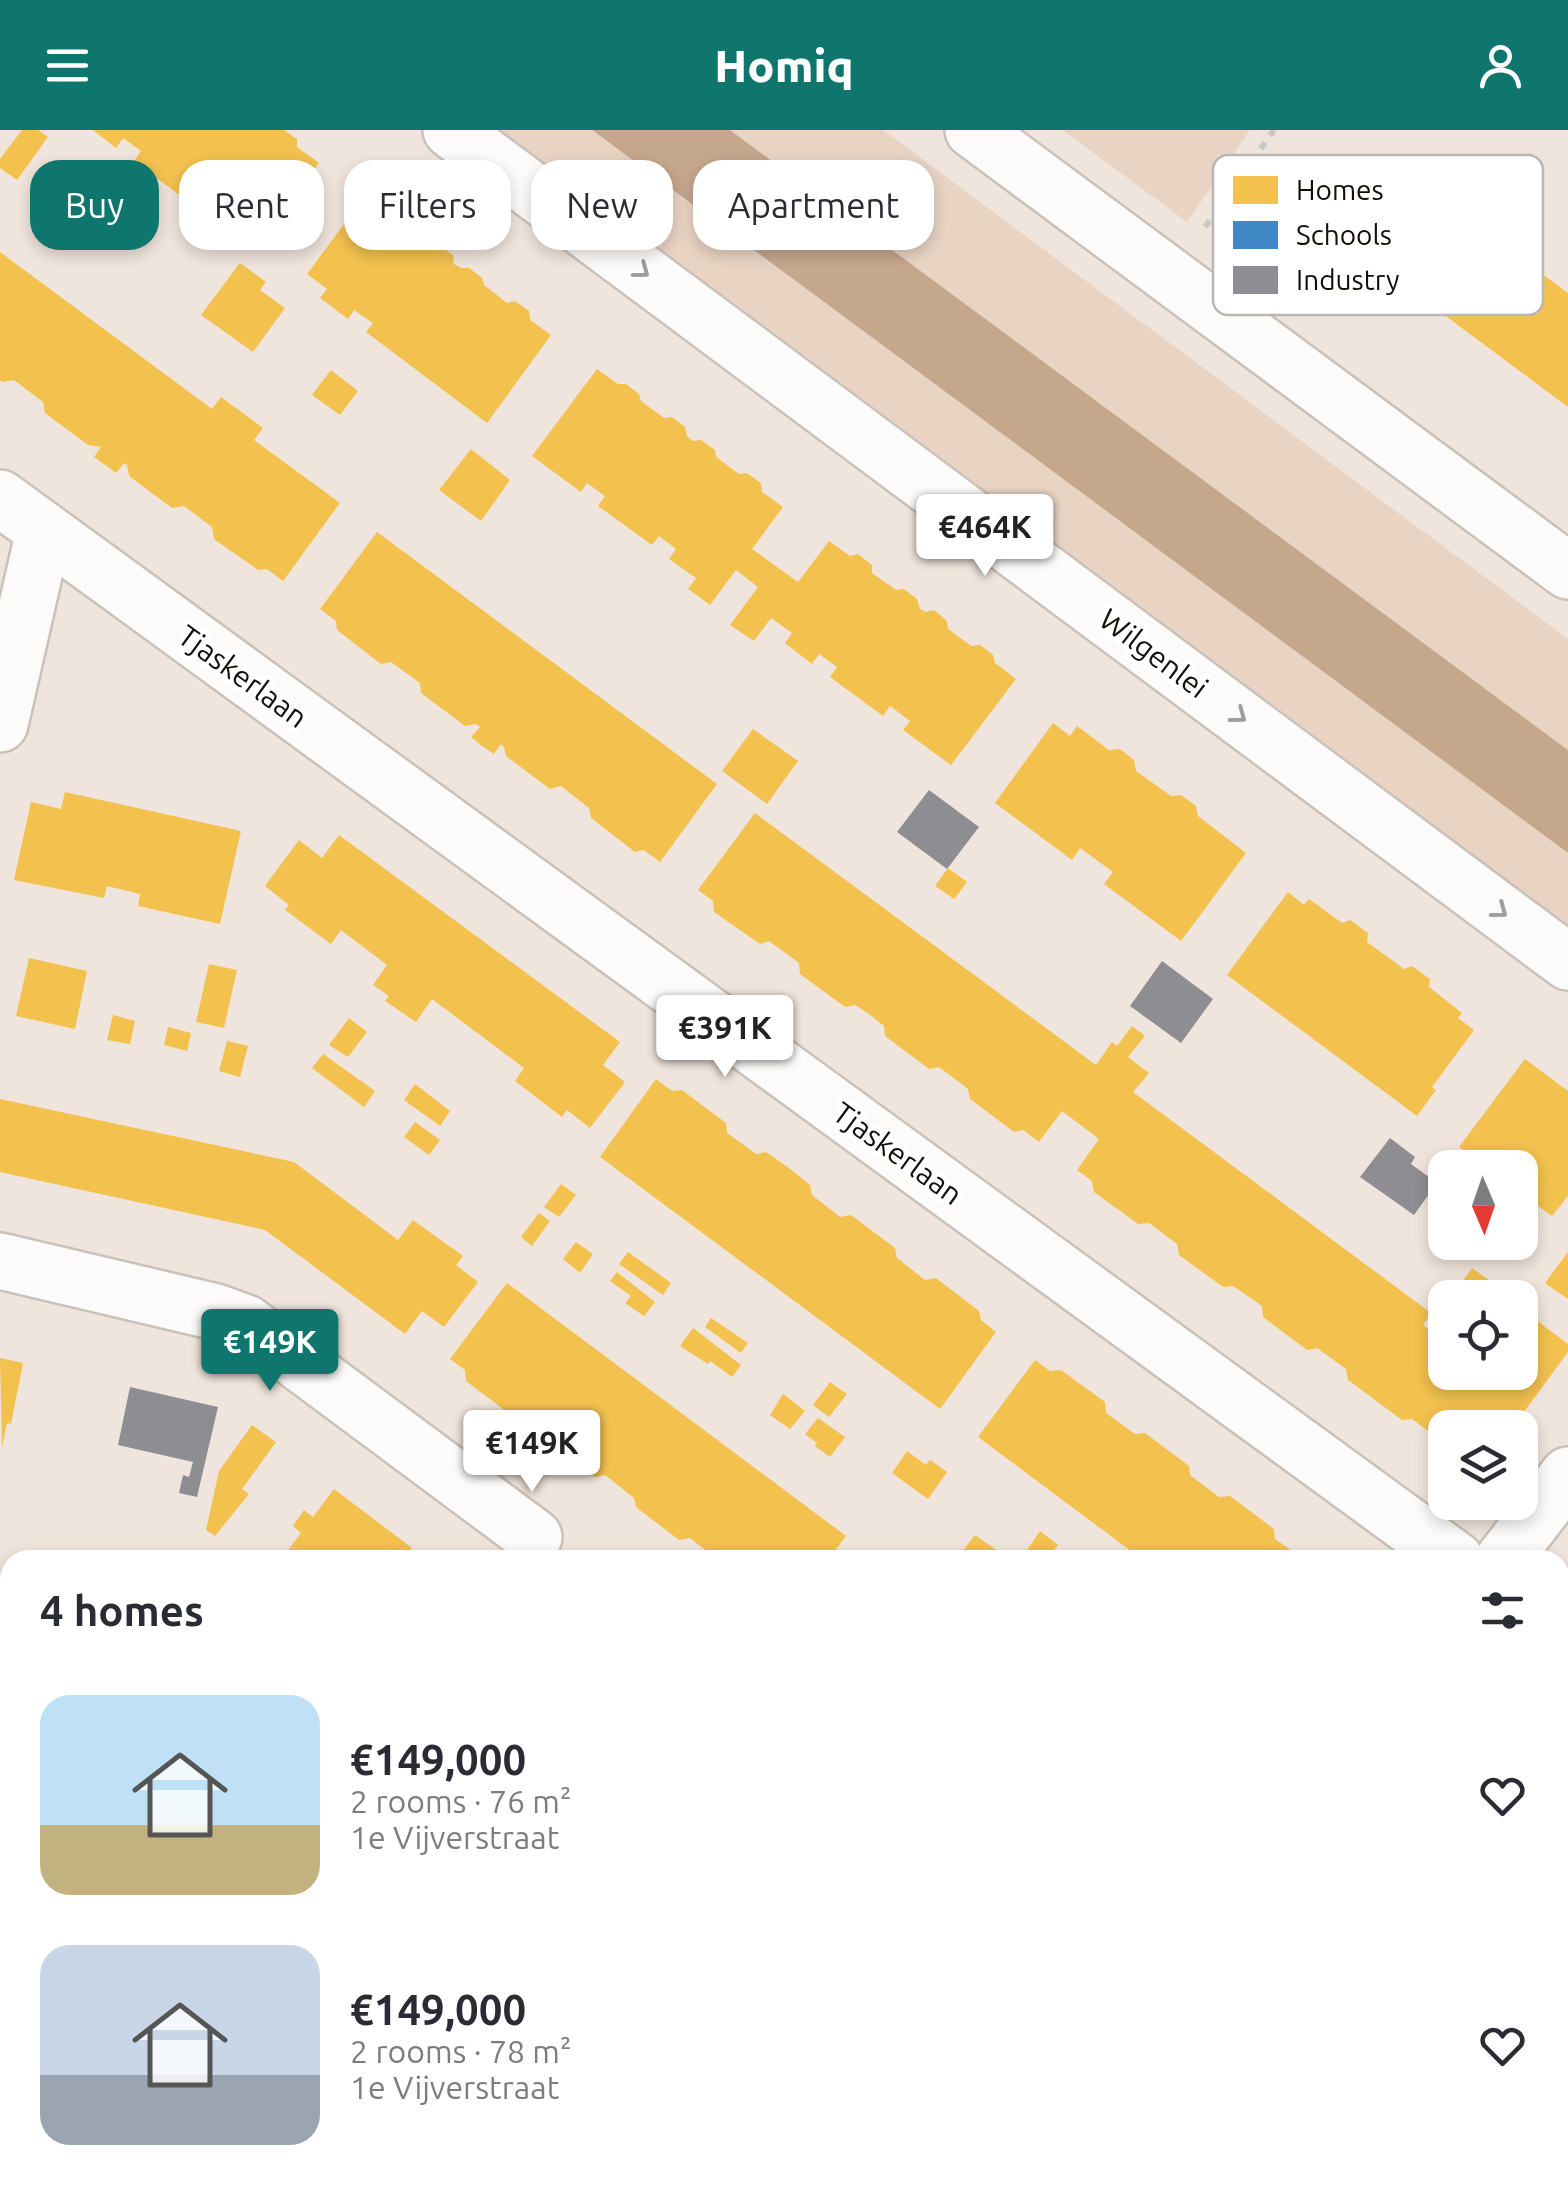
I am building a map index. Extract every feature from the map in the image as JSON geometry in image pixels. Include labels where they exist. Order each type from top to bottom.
[{"type":"street","name":"Wilgenlei","points":[[451,130],[1568,962]]},
{"type":"street","points":[[973,130],[1213,309]]},
{"type":"street","points":[[1221,315],[1568,571]]},
{"type":"street","name":"Tjaskerlaan","points":[[0,498],[1442,1550]]},
{"type":"street","points":[[0,724],[44,531]]},
{"type":"street","points":[[0,1262],[216,1312],[246,1323],[535,1550]]},
{"type":"street","points":[[1511,1550],[1568,1475]]},
{"type":"path","points":[[1256,155],[1274,130]]},
{"type":"path","points":[[1169,277],[1213,215]]},
{"type":"shaded area","points":[[487,130],[592,130],[632,160],[531,160]]},
{"type":"shaded area","points":[[592,130],[730,130],[771,160],[693,160],[693,205],[673,190],[673,160],[632,160]]},
{"type":"shaded area","points":[[730,130],[883,130],[923,160],[771,160]]},
{"type":"shaded area","points":[[1063,130],[1250,130],[1233,155],[1213,155],[1213,184],[1187,222]]},
{"type":"shaded area","points":[[934,168],[1568,639],[1568,750],[892,250],[934,250]]},
{"type":"shaded area","points":[[673,190],[693,205],[693,250],[754,250],[1568,853],[1568,933],[649,250],[673,250]]},
{"type":"shaded area","points":[[754,250],[892,250],[1568,750],[1568,853]]},
{"type":"building: Homes","points":[[22,130],[38,130],[48,137],[17,180],[0,168],[0,159]]},
{"type":"building: Homes","points":[[93,130],[284,130],[297,139],[297,147],[315,160],[179,160],[179,195],[159,180],[159,160],[135,160],[141,151],[123,138],[116,148]]},
{"type":"building: Homes","points":[[344,224],[344,250],[446,250],[453,255],[454,264],[469,268],[507,303],[515,301],[529,311],[530,320],[551,335],[487,423],[366,332],[373,323],[354,310],[348,319],[320,298],[327,289],[307,274]]},
{"type":"building: Homes","points":[[0,252],[212,409],[221,397],[263,428],[254,440],[340,503],[283,581],[267,569],[258,570],[214,539],[212,527],[184,506],[172,508],[129,476],[124,463],[116,473],[94,457],[101,447],[88,445],[45,413],[43,402],[14,380],[0,380]]},
{"type":"building: Homes","points":[[240,263],[266,282],[260,290],[285,308],[253,352],[201,315]]},
{"type":"building: Homes","points":[[1543,275],[1568,293],[1568,407],[1444,315],[1543,315]]},
{"type":"building: Homes","points":[[597,369],[618,384],[626,384],[664,418],[672,417],[685,427],[687,436],[715,450],[716,457],[739,474],[747,473],[761,483],[762,492],[783,507],[752,549],[798,582],[829,541],[850,556],[858,554],[872,565],[872,573],[896,590],[904,589],[917,599],[920,609],[934,610],[947,621],[948,629],[971,646],[980,645],[1016,679],[951,765],[903,730],[910,721],[890,706],[883,716],[830,677],[837,667],[819,654],[812,664],[785,643],[792,633],[771,618],[754,641],[730,625],[758,587],[736,570],[710,605],[688,589],[696,578],[669,559],[676,549],[659,536],[652,545],[598,506],[605,496],[587,483],[581,492],[532,456]]},
{"type":"building: Homes","points":[[331,370],[358,391],[340,415],[312,395]]},
{"type":"building: Homes","points":[[471,449],[510,480],[481,521],[439,490]]},
{"type":"building: Homes","points":[[377,532],[717,784],[660,862],[644,850],[635,852],[591,818],[589,808],[561,786],[550,789],[506,756],[501,744],[494,754],[482,746],[471,737],[480,727],[465,726],[421,693],[420,683],[391,662],[381,664],[337,630],[336,621],[320,609]]},
{"type":"building: Homes","points":[[1053,723],[1070,736],[1077,726],[1109,750],[1120,749],[1134,760],[1136,771],[1171,796],[1181,795],[1196,806],[1198,816],[1246,853],[1181,941],[1104,884],[1113,872],[1080,848],[1072,860],[995,803]]},
{"type":"building: Homes","points":[[753,729],[798,761],[767,804],[722,771]]},
{"type":"building: Homes","points":[[65,792],[241,831],[220,924],[138,906],[140,894],[107,886],[104,898],[14,880],[31,802],[61,809]]},
{"type":"building: Homes","points":[[755,813],[1096,1065],[1112,1042],[1117,1046],[1132,1026],[1145,1036],[1128,1057],[1149,1073],[1133,1092],[1428,1311],[1423,1325],[1428,1329],[1428,1390],[1538,1390],[1538,1322],[1568,1344],[1568,1352],[1525,1410],[1428,1410],[1428,1431],[1412,1419],[1402,1420],[1348,1380],[1346,1369],[1317,1348],[1307,1350],[1263,1317],[1262,1306],[1233,1286],[1223,1287],[1179,1255],[1177,1244],[1149,1223],[1138,1224],[1094,1192],[1092,1181],[1077,1170],[1099,1139],[1062,1111],[1039,1142],[1023,1130],[1014,1132],[970,1099],[968,1089],[939,1067],[929,1069],[885,1036],[884,1026],[869,1014],[855,1005],[845,1007],[800,974],[799,963],[769,941],[760,944],[714,912],[713,901],[698,890]]},
{"type":"building: Homes","points":[[339,835],[620,1042],[603,1065],[625,1082],[590,1128],[567,1110],[562,1117],[515,1081],[524,1068],[432,999],[416,1022],[385,1001],[389,996],[373,985],[387,965],[341,930],[331,944],[285,910],[289,905],[265,886],[299,840],[322,858]]},
{"type":"building: Homes","points":[[948,868],[967,882],[954,899],[935,886]]},
{"type":"building: Homes","points":[[1288,892],[1304,905],[1309,899],[1342,923],[1350,920],[1368,933],[1367,942],[1404,969],[1412,966],[1430,979],[1429,987],[1462,1013],[1458,1018],[1474,1030],[1432,1087],[1436,1090],[1417,1116],[1227,975]]},
{"type":"building: Homes","points":[[29,958],[87,971],[75,1029],[16,1016]]},
{"type":"building: Homes","points":[[209,964],[237,970],[224,1028],[196,1022]]},
{"type":"building: Homes","points":[[113,1015],[135,1021],[130,1044],[107,1040]]},
{"type":"building: Homes","points":[[349,1018],[367,1032],[348,1057],[329,1045]]},
{"type":"building: Homes","points":[[168,1027],[191,1033],[187,1051],[164,1045]]},
{"type":"building: Homes","points":[[227,1041],[248,1046],[240,1077],[219,1071]]},
{"type":"building: Homes","points":[[323,1054],[375,1091],[364,1107],[312,1068]]},
{"type":"building: Homes","points":[[1525,1059],[1568,1091],[1568,1196],[1552,1216],[1538,1206],[1538,1150],[1459,1147]]},
{"type":"building: Homes","points":[[656,1079],[672,1091],[682,1090],[726,1123],[727,1133],[756,1154],[766,1152],[789,1168],[810,1185],[812,1195],[840,1217],[851,1215],[895,1248],[897,1258],[925,1280],[936,1278],[979,1311],[981,1320],[996,1332],[940,1409],[600,1157]]},
{"type":"building: Homes","points":[[415,1084],[450,1111],[440,1126],[404,1100]]},
{"type":"building: Homes","points":[[0,1099],[294,1162],[398,1240],[413,1220],[463,1256],[456,1265],[478,1282],[444,1327],[422,1311],[405,1334],[265,1230],[0,1172]]},
{"type":"building: Homes","points":[[415,1122],[440,1140],[429,1155],[404,1137]]},
{"type":"building: Homes","points":[[561,1184],[576,1195],[559,1217],[544,1207]]},
{"type":"building: Homes","points":[[539,1213],[550,1221],[532,1246],[521,1237]]},
{"type":"building: Homes","points":[[576,1242],[593,1254],[580,1273],[563,1259]]},
{"type":"building: Homes","points":[[628,1252],[671,1283],[663,1295],[619,1264]]},
{"type":"building: Homes","points":[[1568,1252],[1568,1299],[1545,1283]]},
{"type":"building: Homes","points":[[1472,1268],[1489,1280],[1464,1280]]},
{"type":"building: Homes","points":[[617,1272],[655,1302],[644,1316],[625,1303],[631,1296],[610,1281]]},
{"type":"building: Homes","points":[[507,1283],[846,1536],[836,1550],[705,1550],[690,1538],[679,1540],[636,1507],[634,1498],[605,1475],[595,1477],[551,1444],[549,1435],[521,1412],[511,1415],[466,1381],[465,1370],[450,1359]]},
{"type":"building: Homes","points":[[711,1318],[748,1343],[741,1353],[705,1327]]},
{"type":"building: Homes","points":[[693,1328],[741,1365],[732,1377],[680,1346]]},
{"type":"building: Homes","points":[[0,1358],[23,1363],[11,1424],[7,1423],[2,1447]]},
{"type":"building: Homes","points":[[1035,1360],[1050,1371],[1061,1370],[1105,1402],[1106,1413],[1135,1434],[1145,1433],[1189,1466],[1190,1475],[1219,1497],[1230,1496],[1274,1529],[1275,1539],[1291,1550],[1130,1550],[978,1437]]},
{"type":"building: Homes","points":[[830,1382],[847,1394],[829,1417],[813,1405]]},
{"type":"building: Homes","points":[[783,1394],[805,1411],[790,1429],[770,1415]]},
{"type":"building: Homes","points":[[818,1418],[845,1437],[830,1457],[805,1434]]},
{"type":"building: Homes","points":[[252,1425],[276,1442],[242,1489],[249,1494],[215,1536],[206,1530],[219,1471]]},
{"type":"building: Homes","points":[[907,1451],[926,1465],[930,1460],[947,1472],[928,1499],[892,1473]]},
{"type":"building: Homes","points":[[334,1489],[412,1548],[288,1550],[301,1533],[293,1526],[304,1510],[313,1517]]},
{"type":"building: Homes","points":[[1040,1531],[1058,1545],[1054,1550],[1027,1550]]},
{"type":"building: Homes","points":[[975,1535],[996,1550],[964,1550]]},
{"type":"building: Industry","points":[[929,790],[979,827],[947,869],[897,832]]},
{"type":"building: Industry","points":[[1162,961],[1213,999],[1181,1043],[1130,1006]]},
{"type":"building: Industry","points":[[1390,1138],[1415,1157],[1411,1164],[1428,1176],[1428,1196],[1414,1215],[1360,1177]]},
{"type":"building: Industry","points":[[130,1387],[218,1407],[197,1497],[179,1493],[183,1475],[189,1477],[193,1462],[118,1445]]}]
